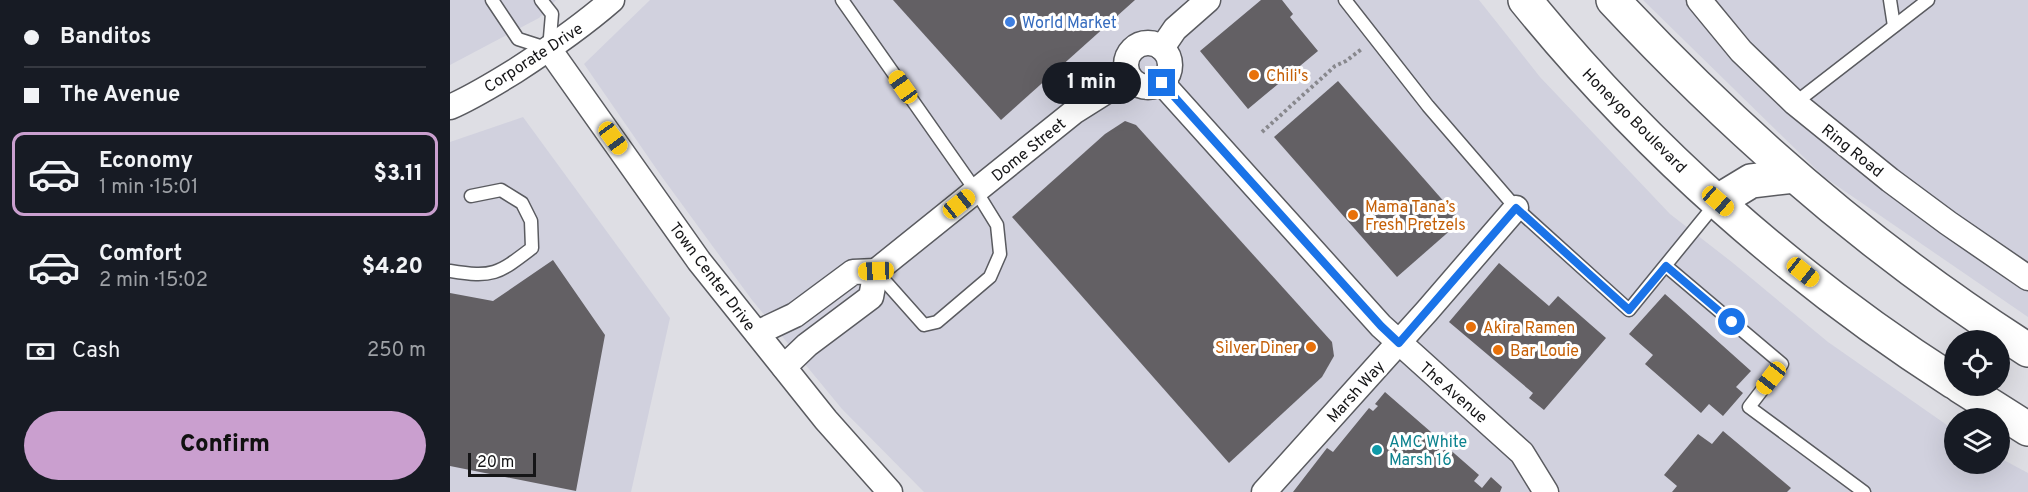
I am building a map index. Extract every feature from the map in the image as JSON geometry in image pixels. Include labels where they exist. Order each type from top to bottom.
[{"type":"main road","name":"Honeygo Boulevard","points":[[1526,0],[1610,97],[1760,239],[1875,330],[1944,375]]},
{"type":"main road","points":[[1613,0],[1671,63],[1794,176],[1923,280],[2028,350]]},
{"type":"main road","points":[[1718,201],[1751,181],[1794,176]]},
{"type":"main road","points":[[1976,396],[2028,429]]},
{"type":"street","name":"Corporate Drive","points":[[450,107],[490,86],[549,49],[612,0]]},
{"type":"street","points":[[1162,48],[1175,29],[1208,0]]},
{"type":"street","name":"Ring Road","points":[[1699,0],[1741,51],[1795,104],[1931,211],[2028,278]]},
{"type":"street","points":[[1149,43],[1162,48],[1170,66],[1162,83],[1148,88],[1134,83],[1129,77],[1125,64],[1130,51],[1149,43]]},
{"type":"street","name":"Town Center Drive","points":[[549,49],[699,261],[826,420],[891,492]]},
{"type":"street","name":"Dome Street","points":[[757,333],[795,315],[853,272],[876,271],[1075,111],[1129,77]]},
{"type":"street","name":"The Avenue","points":[[1162,83],[1381,326],[1510,440],[1522,453],[1546,492]]},
{"type":"street","name":"Marsh Way","points":[[1264,492],[1399,343],[1516,208]]},
{"type":"street","points":[[784,367],[807,345],[871,297],[876,271]]},
{"type":"lane","points":[[492,0],[518,39],[549,49],[552,14],[541,0]]},
{"type":"lane","points":[[842,0],[976,191],[997,225],[1000,254],[990,277],[937,322],[924,325],[876,271]]},
{"type":"lane","points":[[1345,0],[1428,106],[1516,208],[1629,310],[1718,201]]},
{"type":"lane","points":[[1890,0],[1894,27]]},
{"type":"lane","points":[[1795,104],[1928,0]]},
{"type":"lane","points":[[450,271],[489,275],[504,269],[532,248],[531,221],[522,202],[501,190],[471,196]]},
{"type":"lane","points":[[1666,266],[1782,364],[1749,407],[1864,492]]},
{"type":"path","points":[[1262,132],[1335,66],[1346,61],[1375,38]]},
{"type":"shaded area","points":[[450,0],[556,0],[539,18],[450,65]]},
{"type":"shaded area","points":[[650,0],[1479,0],[1540,77],[1670,214],[1828,342],[1944,423],[1944,474],[2010,474],[2010,463],[2028,473],[2028,492],[924,492],[842,409],[752,300],[662,177],[584,64]]},
{"type":"shaded area","points":[[1643,0],[2028,0],[2028,317],[1824,177]]},
{"type":"shaded area","points":[[523,117],[670,318],[631,492],[450,492],[450,142]]},
{"type":"building","points":[[893,0],[1135,0],[1001,120]]},
{"type":"building","name":"Chili's","points":[[1261,0],[1282,0],[1293,14],[1290,17],[1318,51],[1248,109],[1200,51]]},
{"type":"building","points":[[1338,81],[1461,221],[1397,277],[1274,137]]},
{"type":"building","points":[[1125,121],[1136,125],[1332,342],[1334,356],[1322,377],[1229,463],[1012,217],[1105,134]]},
{"type":"building","points":[[553,260],[605,335],[576,491],[450,466],[450,293],[493,301]]},
{"type":"building","points":[[1499,263],[1549,306],[1558,296],[1606,338],[1544,410],[1529,398],[1533,393],[1449,322]]},
{"type":"building","points":[[1665,294],[1751,371],[1736,387],[1743,393],[1723,416],[1709,404],[1701,413],[1645,364],[1653,355],[1629,334]]},
{"type":"building","name":"AMC White Marsh 16","points":[[1385,392],[1439,439],[1434,445],[1442,452],[1447,447],[1479,475],[1474,481],[1482,488],[1491,477],[1502,487],[1500,492],[1293,492],[1327,448],[1333,452],[1369,408],[1373,411],[1378,406],[1375,404]]},
{"type":"building","points":[[1723,431],[1791,488],[1787,492],[1672,492],[1677,486],[1664,475],[1698,434],[1712,444]]},
{"type":"place","name":"World Market","points":[[1010,22]]},
{"type":"place","name":"Chili's","points":[[1254,75]]},
{"type":"place","name":"Mama Tana’s Fresh Pretzels","points":[[1353,215]]},
{"type":"place","name":"Akira Ramen","points":[[1471,327]]},
{"type":"place","name":"Silver Diner","points":[[1311,347]]},
{"type":"place","name":"Bar Louie","points":[[1498,350]]},
{"type":"place","name":"AMC White Marsh 16","points":[[1377,450]]},
{"type":"route","points":[[1162,83],[1381,326],[1399,343],[1516,208],[1629,310],[1666,266],[1732,322]]}]
